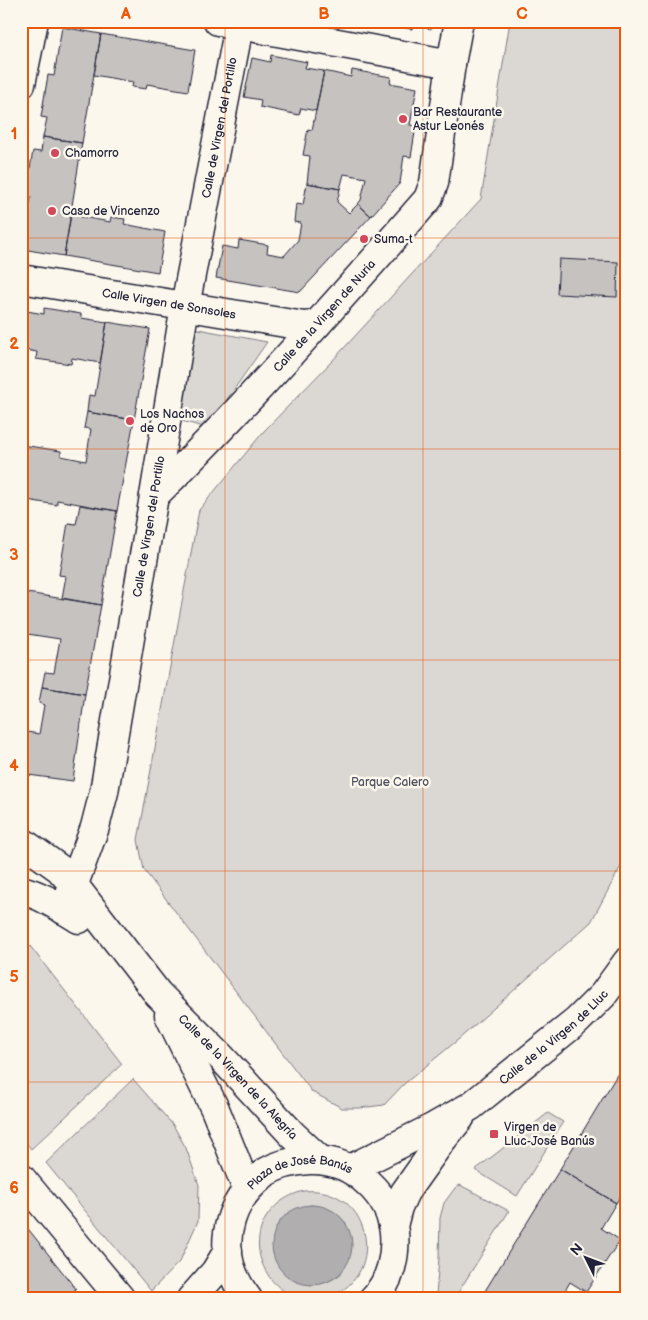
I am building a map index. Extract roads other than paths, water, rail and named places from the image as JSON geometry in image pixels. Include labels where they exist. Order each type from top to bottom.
[{"type":"street","points":[[21,84],[34,21]]},
{"type":"street","name":"Calle de la Virgen de Nuria","points":[[154,496],[188,463],[317,324],[428,199],[434,184],[459,21]]},
{"type":"street","points":[[232,23],[451,64]]},
{"type":"street","name":"Calle de Virgen del Portillo","points":[[64,910],[95,827],[104,792],[232,23]]},
{"type":"street","name":"Calle Virgen de Sonsoles","points":[[21,279],[304,326],[317,324]]},
{"type":"street","name":"Calle de la Virgen de la Alegría","points":[[21,841],[60,869],[158,994],[221,1057],[292,1134],[320,1160]]},
{"type":"street","points":[[21,890],[30,892],[64,910],[120,945]]},
{"type":"street","name":"Calle de la Virgen de Lluc","points":[[350,1169],[434,1127],[471,1106],[577,1021],[603,995],[627,962]]},
{"type":"street","name":"Calle de la Virgen de la Alegría","points":[[158,994],[215,1109],[247,1189]]},
{"type":"street","name":"Calle de la Virgen de Lluc","points":[[393,1226],[398,1207],[413,1181],[442,1140],[471,1106]]},
{"type":"street","name":"Plaza de José Banús","points":[[248,1299],[235,1279],[228,1251],[227,1240],[230,1221],[238,1202],[247,1189],[265,1173],[284,1164],[301,1160],[320,1160],[350,1169],[378,1192],[387,1208],[393,1226],[395,1244],[392,1263],[386,1280],[373,1299]]},
{"type":"street","points":[[21,1178],[121,1299]]},
{"type":"street","points":[[191,1299],[214,1272],[228,1251]]},
{"type":"place","name":"Bar Restaurante Astur Leonés","points":[[403,119]]},
{"type":"place","name":"Chamorro","points":[[55,153]]},
{"type":"place","name":"Casa de Vincenzo","points":[[52,211]]},
{"type":"place","name":"Suma-t","points":[[364,239]]},
{"type":"place","name":"Los Nachos de Oro","points":[[130,421]]},
{"type":"place","name":"Virgen de Lluc-José Banús","points":[[494,1134]]},
{"type":"park label","name":"Parque Calero","points":[[390,782]]}]
